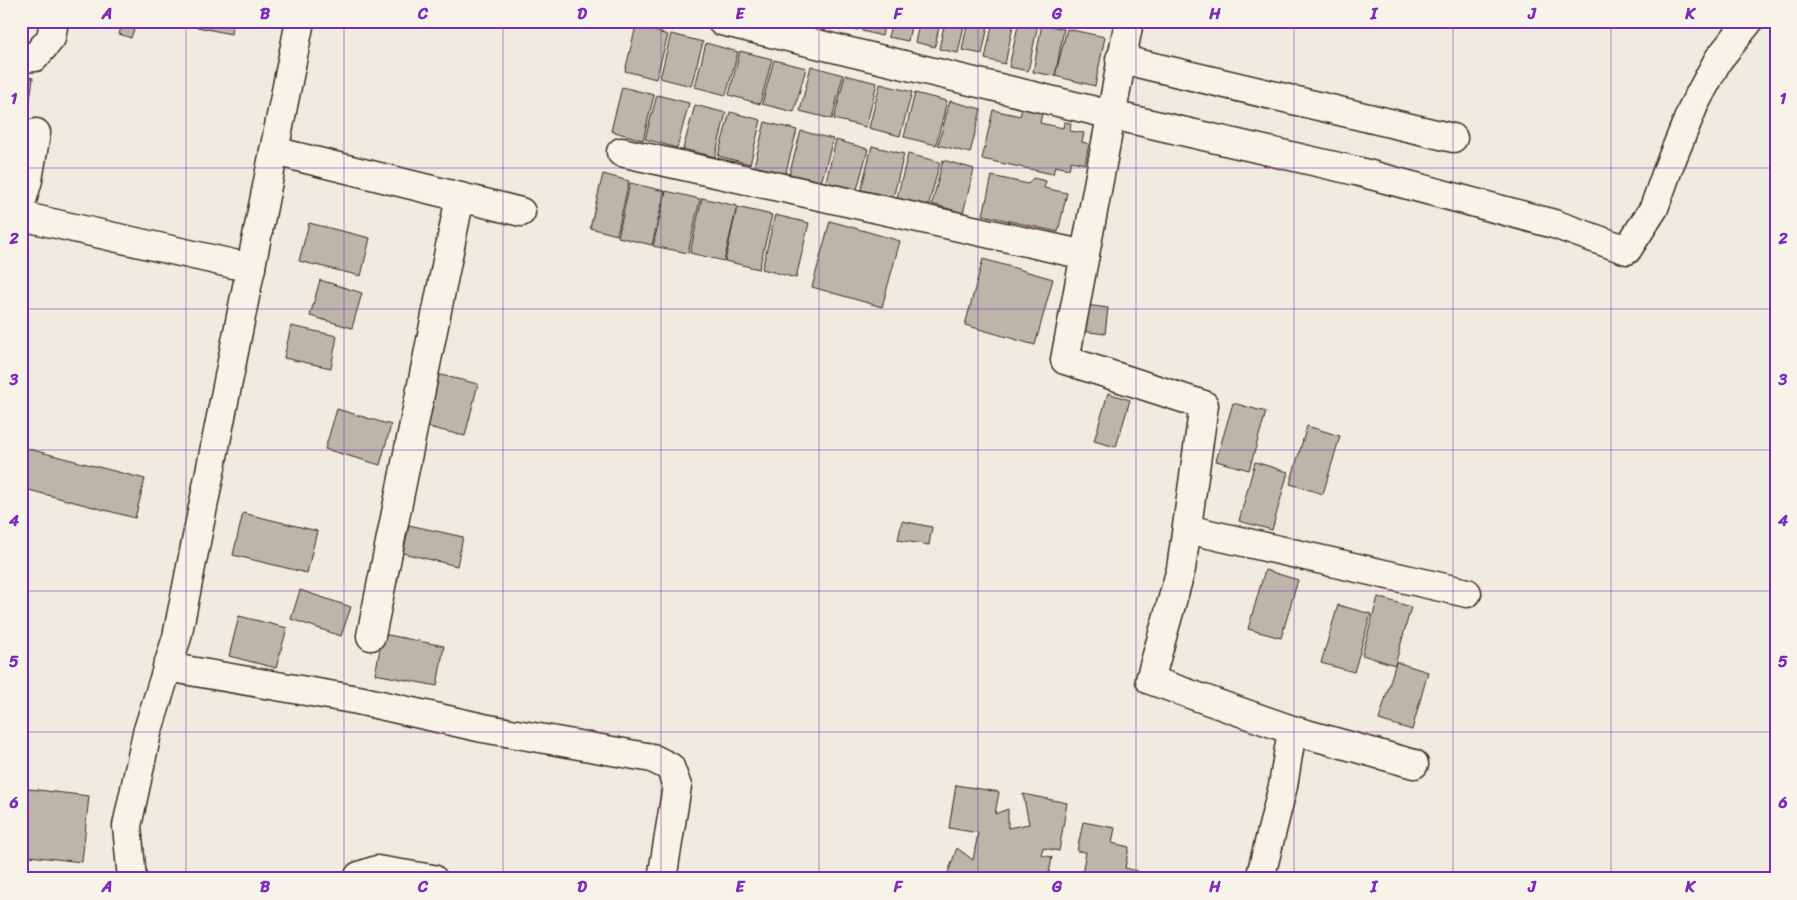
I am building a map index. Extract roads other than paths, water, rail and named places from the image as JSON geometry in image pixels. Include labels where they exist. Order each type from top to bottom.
[{"type":"street","points":[[21,58],[34,57],[51,38],[54,21]]},
{"type":"street","points":[[132,879],[128,826],[146,734],[176,637],[300,21]]},
{"type":"street","points":[[721,21],[1112,115],[1365,173],[1554,224],[1627,250],[1654,208],[1694,105],[1718,60],[1750,21]]},
{"type":"street","points":[[1129,21],[1120,59],[1112,115],[1065,360],[1204,405],[1182,570],[1150,680],[1292,730],[1414,764]]},
{"type":"street","points":[[1120,59],[1453,138]]},
{"type":"street","points":[[21,204],[28,180],[36,133]]},
{"type":"street","points":[[274,151],[521,212]]},
{"type":"street","points":[[621,152],[1085,255]]},
{"type":"street","points":[[371,636],[460,196]]},
{"type":"street","points":[[21,216],[251,268]]},
{"type":"street","points":[[1187,529],[1467,594]]},
{"type":"street","points":[[168,667],[358,700],[483,728],[652,758],[670,767],[677,786],[662,879]]},
{"type":"street","points":[[1260,879],[1283,786],[1292,730]]},
{"type":"street","points":[[358,879],[359,876],[377,870],[433,879]]}]
